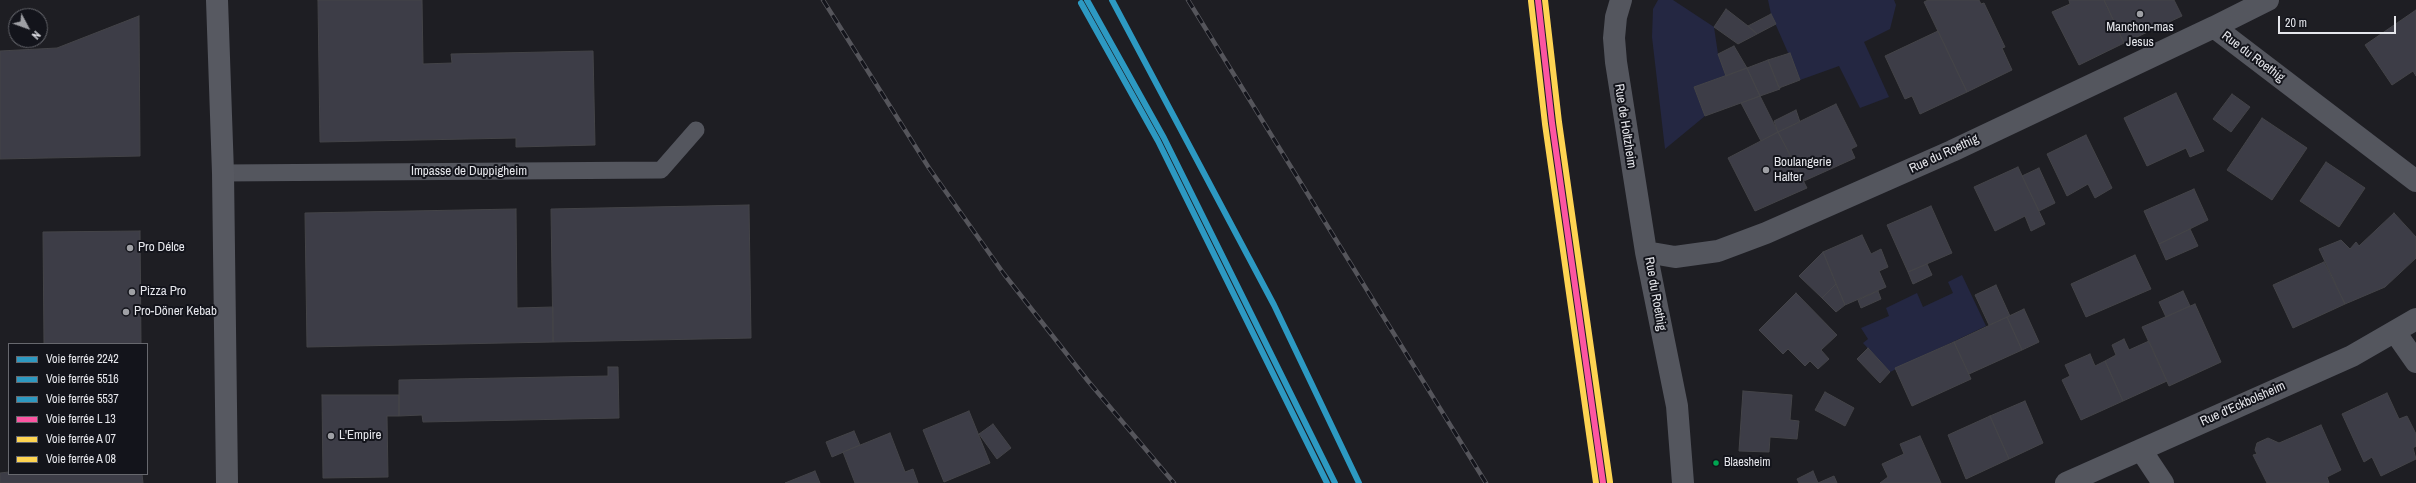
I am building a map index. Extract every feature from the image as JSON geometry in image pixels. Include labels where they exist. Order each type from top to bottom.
[{"type":"main road","points":[[218,0],[223,173],[227,483]]},
{"type":"street","name":"Rue de Holtzheim","points":[[1621,0],[1616,17],[1614,38],[1616,62],[1646,252]]},
{"type":"street","points":[[2214,27],[2268,0]]},
{"type":"street","name":"Rue du Roethig","points":[[1683,483],[1677,406],[1646,252],[1675,257],[1718,250],[1766,233],[1952,151],[2214,27],[2416,181]]},
{"type":"street","name":"Rue d'Eckbolsheim","points":[[2066,483],[2352,356],[2416,319]]},
{"type":"street","points":[[2395,332],[2416,362]]},
{"type":"street","points":[[2141,450],[2163,483]]},
{"type":"lane","name":"Impasse de Duppigheim","points":[[223,173],[661,170],[696,130]]},
{"type":"shaded area","points":[[1658,0],[1673,0],[1714,27],[1718,54],[1726,76],[1694,87],[1705,116],[1665,149],[1652,37],[1653,9]]},
{"type":"shaded area","points":[[1768,0],[1894,0],[1896,5],[1890,29],[1864,42],[1889,97],[1860,108],[1839,66],[1800,80],[1771,14]]},
{"type":"shaded area","points":[[1962,275],[1986,326],[1890,372],[1863,343],[1868,339],[1861,328],[1889,316],[1886,308],[1917,293],[1923,307],[1953,293],[1948,282]]},
{"type":"building","points":[[318,0],[422,0],[423,64],[452,63],[451,54],[593,51],[595,145],[516,147],[516,138],[320,142]]},
{"type":"building","points":[[1928,0],[1979,0],[1981,4],[1984,3],[2005,47],[2002,48],[2012,70],[1967,92],[1924,2]]},
{"type":"building","points":[[2069,0],[2104,0],[2124,43],[2079,65],[2052,12],[2070,4]]},
{"type":"building","points":[[2104,0],[2174,0],[2182,16],[2124,43]]},
{"type":"building","points":[[1726,9],[1757,34],[1738,44],[1714,27]]},
{"type":"building","points":[[2416,10],[2416,76],[2413,71],[2392,85],[2365,45]]},
{"type":"building","points":[[1771,14],[1776,24],[1757,34],[1748,26]]},
{"type":"building","points":[[139,16],[140,156],[0,159],[0,51],[57,48]]},
{"type":"building","points":[[1938,31],[1967,92],[1920,114],[1912,96],[1905,99],[1885,56]]},
{"type":"building","points":[[1734,46],[1747,68],[1726,76],[1718,54]]},
{"type":"building","points":[[1790,53],[1800,80],[1779,88],[1768,60]]},
{"type":"building","points":[[1768,60],[1780,89],[1760,96],[1747,68]]},
{"type":"building","points":[[1747,68],[1760,96],[1705,116],[1694,87]]},
{"type":"building","points":[[2176,93],[2204,151],[2190,157],[2186,148],[2147,166],[2124,118]]},
{"type":"building","points":[[2232,94],[2250,107],[2231,132],[2213,119]]},
{"type":"building","points":[[1760,96],[1778,132],[1761,141],[1741,103]]},
{"type":"building","points":[[1836,104],[1857,146],[1851,149],[1855,158],[1804,181],[1778,132]]},
{"type":"building","points":[[1796,110],[1800,122],[1778,132],[1774,121]]},
{"type":"building","points":[[2262,118],[2307,148],[2272,200],[2227,170]]},
{"type":"building","name":"Boulangerie Halter","points":[[1778,132],[1807,188],[1755,211],[1728,158]]},
{"type":"building","points":[[2086,135],[2112,188],[2095,198],[2088,184],[2067,196],[2047,154]]},
{"type":"building","points":[[2326,162],[2365,188],[2339,227],[2300,201]]},
{"type":"building","points":[[2018,167],[2045,224],[2031,231],[2025,216],[1995,231],[1974,187]]},
{"type":"building","points":[[2039,168],[2055,203],[2039,211],[2022,176]]},
{"type":"building","points":[[2194,189],[2208,220],[2159,244],[2144,211]]},
{"type":"building","points":[[749,205],[751,338],[553,342],[551,209]]},
{"type":"building","points":[[1931,206],[1952,253],[1908,272],[1887,225]]},
{"type":"building","points":[[516,209],[517,308],[553,307],[553,342],[307,347],[305,213]]},
{"type":"building","points":[[2394,213],[2416,237],[2416,258],[2385,287],[2345,304],[2319,249],[2341,240],[2350,249],[2356,242],[2359,246]]},
{"type":"building","points":[[2190,229],[2198,246],[2166,260],[2159,244]]},
{"type":"building","points":[[140,231],[141,343],[44,343],[43,232]]},
{"type":"building","points":[[1862,235],[1871,254],[1881,249],[1888,267],[1879,271],[1886,287],[1845,305],[1823,252]]},
{"type":"building","points":[[1823,252],[1836,284],[1822,298],[1799,276]]},
{"type":"building","points":[[2135,255],[2151,289],[2086,317],[2071,284]]},
{"type":"building","points":[[2324,262],[2345,304],[2293,328],[2273,285]]},
{"type":"building","points":[[1927,264],[1932,275],[1913,284],[1908,272]]},
{"type":"building","points":[[1836,284],[1845,305],[1836,312],[1822,298]]},
{"type":"building","points":[[1996,285],[2010,316],[1989,325],[1975,295]]},
{"type":"building","points":[[1878,291],[1881,299],[1861,308],[1858,300]]},
{"type":"building","points":[[2183,291],[2190,306],[2166,317],[2159,302]]},
{"type":"building","points":[[1796,293],[1837,335],[1821,350],[1829,359],[1818,369],[1810,361],[1805,366],[1788,349],[1783,354],[1759,330]]},
{"type":"building","points":[[2195,304],[2221,362],[2169,386],[2142,327]]},
{"type":"building","points":[[2024,309],[2039,342],[2022,350],[2007,317]]},
{"type":"building","points":[[2007,317],[2022,350],[1969,374],[1954,342]]},
{"type":"building","points":[[2124,339],[2129,350],[2149,341],[2167,381],[2123,401],[2105,361],[2116,355],[2112,345]]},
{"type":"building","points":[[1954,342],[1971,379],[1912,406],[1895,368]]},
{"type":"building","points":[[1868,348],[1890,372],[1880,383],[1857,359]]},
{"type":"building","points":[[2090,354],[2095,366],[2105,361],[2123,401],[2081,420],[2062,380],[2070,376],[2065,365]]},
{"type":"building","points":[[608,367],[618,367],[619,418],[423,422],[422,415],[399,416],[399,380],[608,376]]},
{"type":"building","points":[[1743,391],[1792,395],[1790,420],[1799,421],[1797,439],[1770,437],[1769,452],[1739,451]]},
{"type":"building","points":[[1825,392],[1854,408],[1845,426],[1815,410]]},
{"type":"building","points":[[2387,393],[2399,419],[2407,416],[2416,434],[2416,446],[2413,448],[2416,459],[2381,476],[2372,457],[2364,462],[2342,414]]},
{"type":"building","points":[[322,395],[399,395],[399,416],[387,416],[388,477],[323,478]]},
{"type":"building","points":[[2025,401],[2043,443],[2009,459],[1990,416]]},
{"type":"building","points":[[969,411],[990,463],[944,482],[923,430]]},
{"type":"building","points":[[1990,416],[2009,459],[1966,479],[1948,435]]},
{"type":"building","points":[[993,424],[1011,448],[997,459],[979,434]]},
{"type":"building","points":[[2321,425],[2341,470],[2327,477],[2329,483],[2267,483],[2253,455],[2257,454],[2255,450],[2257,443],[2268,438],[2279,443]]},
{"type":"building","points":[[854,431],[860,445],[832,457],[826,442]]},
{"type":"building","points":[[890,433],[905,472],[913,469],[918,483],[855,483],[843,452]]},
{"type":"building","points":[[1920,436],[1941,483],[1880,483],[1888,477],[1882,464],[1904,454],[1900,444]]},
{"type":"building","points":[[815,471],[820,483],[785,483]]},
{"type":"building","points":[[1813,471],[1818,483],[1799,483],[1797,479]]},
{"type":"building","points":[[8,472],[8,475],[142,475],[143,483],[0,483],[0,473]]},
{"type":"building","points":[[1834,476],[1837,483],[1818,483]]},
{"type":"railway","points":[[823,0],[929,168],[1004,274],[1088,381],[1174,483]]},
{"type":"railway","points":[[1188,0],[1486,483]]},
{"type":"rail line","name":"2242","points":[[1087,0],[1164,138],[1335,483]]},
{"type":"rail line","name":"5537","points":[[1112,0],[1274,305],[1359,483]]},
{"type":"rail line","name":"5516","points":[[1081,3],[1158,141],[1327,483]]},
{"type":"transit line","points":[[1538,0],[1552,123],[1603,483]]},
{"type":"transit line","points":[[1545,0],[1559,122],[1610,482]]},
{"type":"transit line","points":[[1531,1],[1545,124],[1596,483]]},
{"type":"place","name":"Manchon-mas Jesus","points":[[2140,14]]},
{"type":"place","name":"Boulangerie Halter","points":[[1766,170]]},
{"type":"place","name":"Pro Délce","points":[[130,248]]},
{"type":"place","name":"Pizza Pro","points":[[132,292]]},
{"type":"place","name":"Pro-Döner Kebab","points":[[126,312]]},
{"type":"place","name":"L'Empire","points":[[331,436]]},
{"type":"place","name":"Blaesheim","points":[[1716,463]]}]
